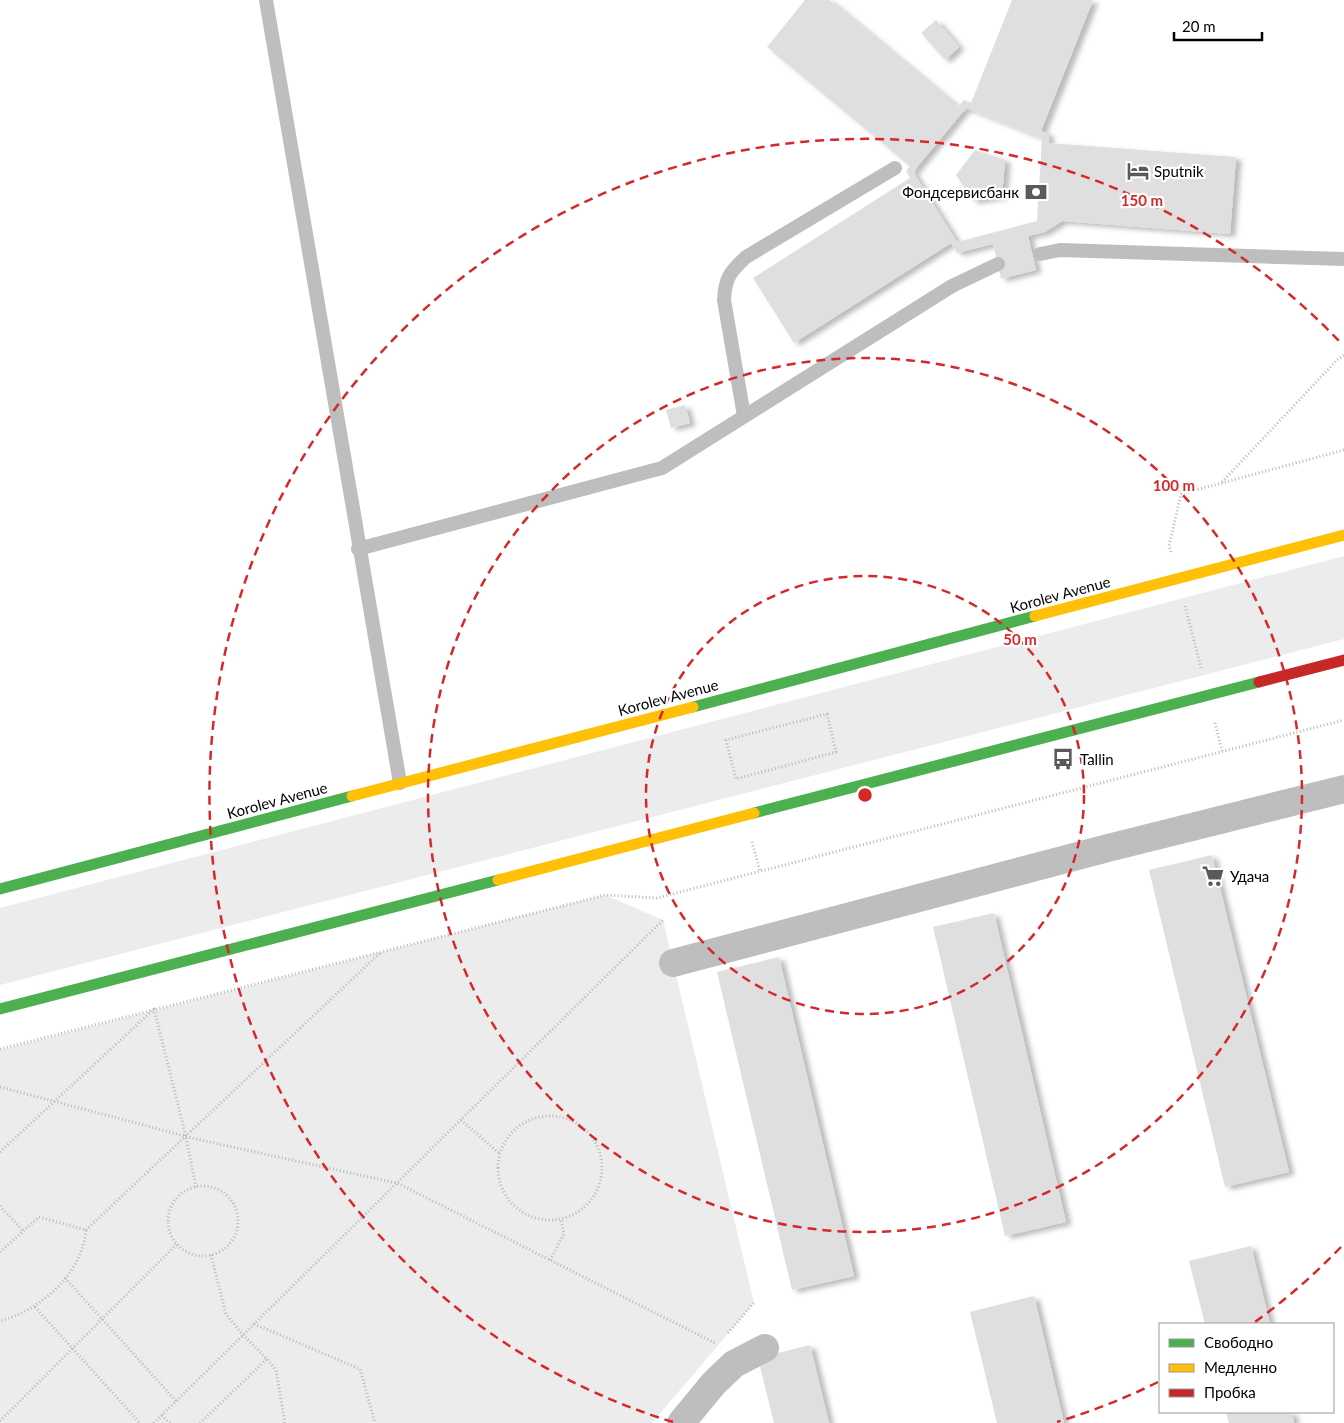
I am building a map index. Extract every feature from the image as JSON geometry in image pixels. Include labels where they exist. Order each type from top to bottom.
[{"type":"main road","name":"Korolev Avenue","points":[[0,888],[1344,535]]},
{"type":"main road","points":[[0,1009],[1344,660]]},
{"type":"street","points":[[673,963],[1108,848],[1344,789]]},
{"type":"street","points":[[681,1423],[714,1383],[734,1364],[764,1348]]},
{"type":"lane","points":[[266,0],[358,549],[400,783]]},
{"type":"lane","points":[[744,416],[724,300],[725,284],[734,269],[746,257],[895,168]]},
{"type":"lane","points":[[1040,254],[1060,250],[1344,259]]},
{"type":"lane","points":[[358,549],[662,468],[952,286],[998,264]]},
{"type":"path","points":[[1221,483],[1337,360],[1344,355]]},
{"type":"path","points":[[1222,751],[1169,546],[1181,494],[1344,450]]},
{"type":"path","points":[[827,714],[836,752],[736,779],[726,740],[827,714]]},
{"type":"path","points":[[0,1049],[605,894],[657,898],[1344,720]]},
{"type":"path","points":[[154,1423],[663,920]]},
{"type":"path","points":[[0,1321],[35,1307],[52,1294],[79,1257],[86,1230],[382,951]]},
{"type":"path","points":[[0,1152],[154,1009]]},
{"type":"path","points":[[154,1009],[186,1137],[196,1187]]},
{"type":"path","points":[[0,1087],[186,1137],[397,1183],[718,1345]]},
{"type":"path","points":[[554,1116],[574,1122],[586,1131],[595,1143],[599,1153],[602,1168],[600,1183],[591,1201],[583,1209],[561,1220],[545,1221],[526,1215],[514,1206],[504,1194],[500,1184],[498,1164],[500,1154],[509,1136],[516,1128],[534,1118],[554,1116]]},
{"type":"path","points":[[461,1120],[500,1154]]},
{"type":"path","points":[[205,1186],[218,1189],[228,1198],[236,1209],[237,1223],[234,1236],[226,1247],[212,1255],[194,1255],[177,1244],[170,1233],[169,1212],[179,1195],[196,1187],[205,1186]]},
{"type":"path","points":[[0,1206],[23,1231]]},
{"type":"path","points":[[0,1252],[39,1216],[86,1230]]},
{"type":"path","points":[[550,1260],[564,1234],[561,1220]]},
{"type":"path","points":[[0,1421],[177,1244]]},
{"type":"path","points":[[212,1255],[226,1314],[276,1370],[285,1423]]},
{"type":"path","points":[[65,1278],[176,1401]]},
{"type":"path","points":[[35,1307],[140,1423]]},
{"type":"path","points":[[254,1324],[360,1369],[375,1423]]},
{"type":"path","points":[[200,1423],[267,1359]]},
{"type":"path","points":[[162,1415],[170,1423]]},
{"type":"shaded area","points":[[1344,556],[1344,639],[0,985],[0,908]]},
{"type":"shaded area","points":[[605,895],[663,920],[754,1303],[652,1423],[0,1423],[0,1050]]},
{"type":"building","name":"Sputnik","points":[[805,0],[829,0],[958,107],[964,100],[971,103],[1012,0],[1093,0],[1041,131],[1049,134],[1048,143],[1236,157],[1230,234],[1062,221],[1045,232],[1028,236],[1036,270],[1001,279],[993,244],[957,253],[951,243],[794,343],[753,278],[910,178],[906,171],[910,166],[767,47]],"holes":[[[966,108],[1042,138],[1037,221],[957,242],[913,172]]]},
{"type":"building","points":[[936,20],[959,47],[945,60],[921,33]]},
{"type":"building","points":[[975,150],[1005,160],[1002,196],[973,201],[956,175]]},
{"type":"building","points":[[685,405],[690,423],[671,428],[666,410]]},
{"type":"building","points":[[1212,855],[1289,1172],[1225,1187],[1149,870]]},
{"type":"building","points":[[994,913],[1066,1222],[1005,1236],[933,927]]},
{"type":"building","points":[[779,957],[854,1276],[792,1290],[717,972]]},
{"type":"building","points":[[1251,1246],[1270,1323],[1205,1323],[1189,1261]]},
{"type":"building","points":[[1034,1296],[1064,1423],[997,1423],[970,1312]]},
{"type":"building","points":[[810,1345],[829,1423],[774,1423],[758,1358]]},
{"type":"building","points":[[1226,1413],[1292,1413],[1294,1423],[1229,1423]]},
{"type":"traffic: fast","points":[[693,707],[1035,616]]},
{"type":"traffic: fast","points":[[754,813],[1259,682]]},
{"type":"traffic: fast","points":[[0,889],[352,796]]},
{"type":"traffic: fast","points":[[0,1009],[498,880]]},
{"type":"traffic: slow","points":[[1035,616],[1344,535]]},
{"type":"traffic: slow","points":[[352,796],[693,707]]},
{"type":"traffic: slow","points":[[498,880],[754,813]]},
{"type":"traffic: jam","points":[[1259,682],[1344,660]]},
{"type":"place","name":"Sputnik","points":[[1138,171]]},
{"type":"place","name":"Фондсервисбанк","points":[[1036,192]]},
{"type":"place","name":"Tallin","points":[[1063,759]]},
{"type":"place","name":"Удача","points":[[1213,876]]}]
